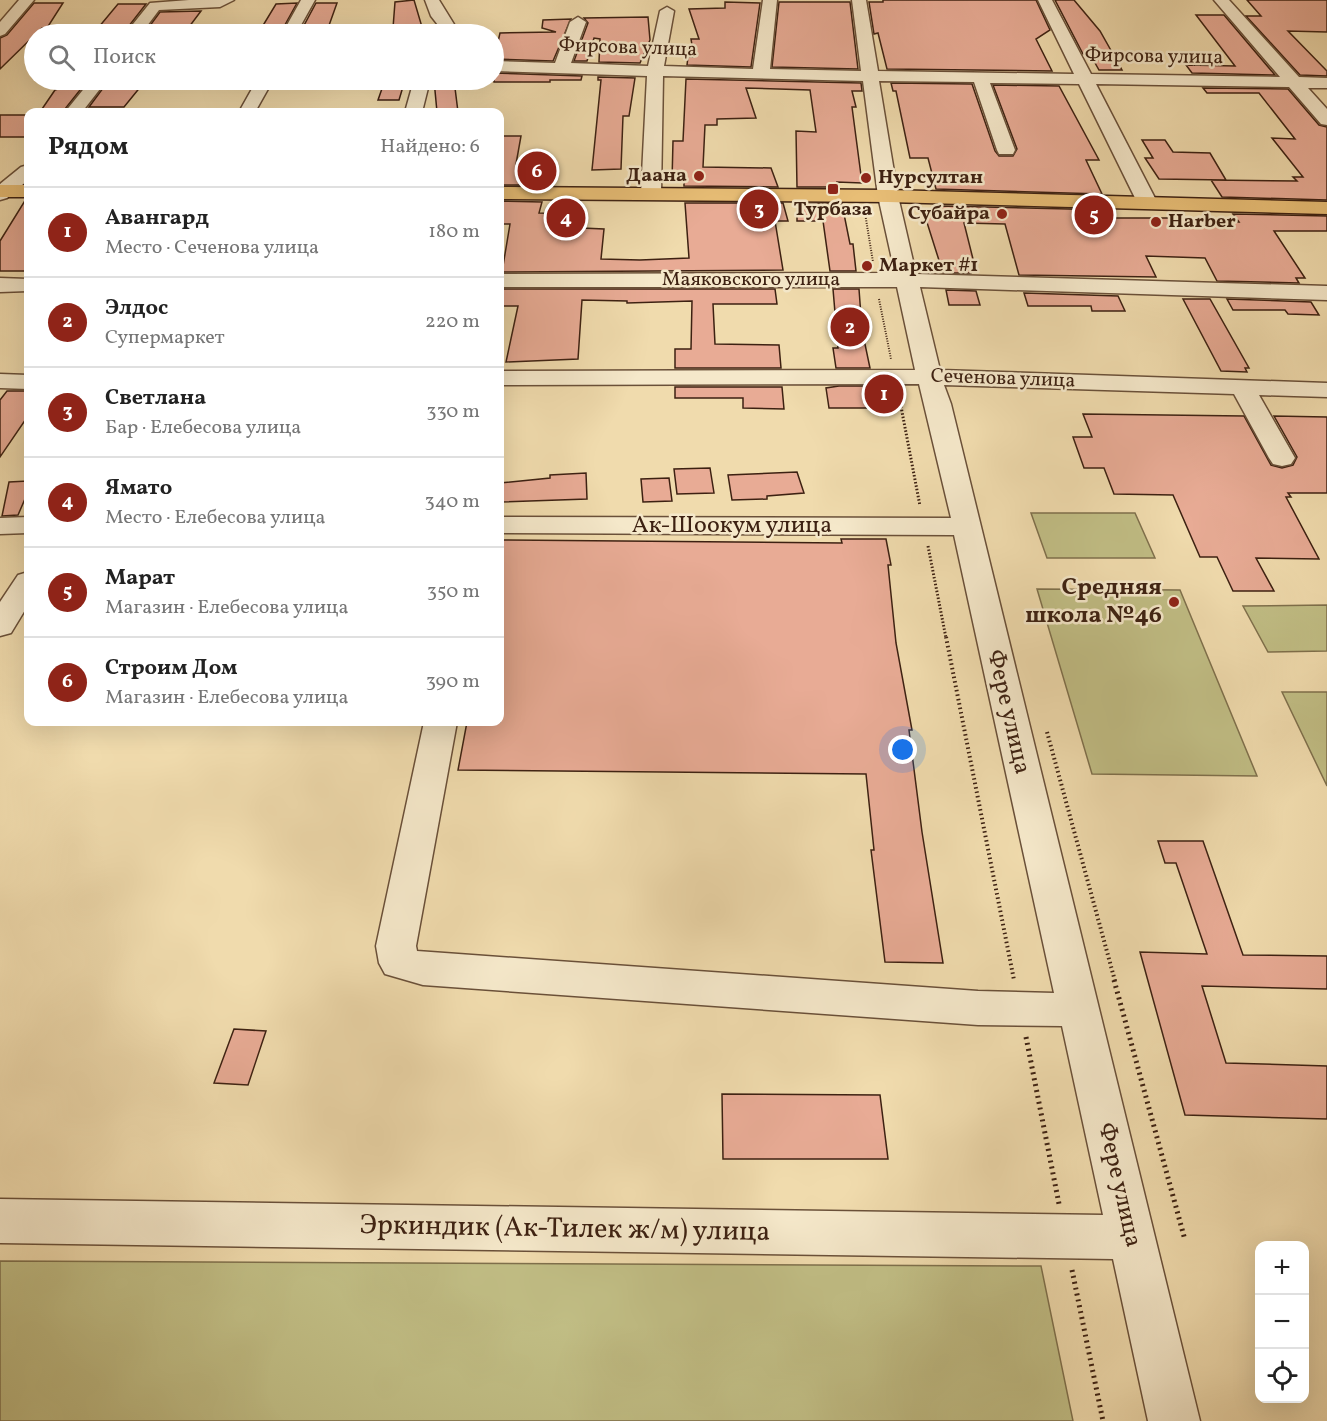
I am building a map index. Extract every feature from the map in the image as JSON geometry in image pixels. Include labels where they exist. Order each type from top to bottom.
[{"type":"main road","points":[[1,192],[24,191]]},
{"type":"main road","points":[[504,193],[1147,202],[1327,208]]},
{"type":"street","points":[[0,30],[27,0]]},
{"type":"street","points":[[141,24],[155,6],[220,3],[227,0]]},
{"type":"street","points":[[295,24],[308,0]]},
{"type":"street","points":[[761,74],[770,0]]},
{"type":"street","name":"Фере улица","points":[[859,0],[871,76],[876,200],[912,377],[938,404],[1174,1421]]},
{"type":"street","points":[[1045,0],[1147,202]]},
{"type":"street","points":[[1221,0],[1296,82],[1327,120]]},
{"type":"street","points":[[432,1],[445,24]]},
{"type":"street","points":[[651,194],[655,72],[667,11]]},
{"type":"street","points":[[561,68],[578,22]]},
{"type":"street","name":"Фирсова улица","points":[[504,66],[655,72],[1327,83]]},
{"type":"street","points":[[980,77],[1006,150]]},
{"type":"street","points":[[76,108],[91,90]]},
{"type":"street","points":[[249,108],[259,90]]},
{"type":"street","points":[[415,108],[420,90]]},
{"type":"street","points":[[1,192],[24,174]]},
{"type":"street","name":"Маяковского улица","points":[[504,281],[891,280],[1327,293]]},
{"type":"street","points":[[0,285],[24,285]]},
{"type":"street","name":"Сеченова улица","points":[[504,378],[912,377],[1327,390]]},
{"type":"street","points":[[0,381],[24,382]]},
{"type":"street","points":[[1242,387],[1282,458]]},
{"type":"street","points":[[0,526],[24,525]]},
{"type":"street","name":"Ак-Шоокум улица","points":[[504,525],[965,527]]},
{"type":"street","points":[[0,626],[24,587]]},
{"type":"street","points":[[440,726],[396,946],[399,963],[435,970],[978,1008],[1078,1010]]},
{"type":"street","name":"Эркиндик (Ак-Тилек ж/м) улица","points":[[0,1221],[1131,1238]]},
{"type":"path","points":[[876,200],[912,377],[924,527],[1102,1421]]},
{"type":"path","points":[[1045,724],[1185,1240]]},
{"type":"shaded area","points":[[1031,513],[1135,513],[1155,558],[1047,558]]},
{"type":"shaded area","points":[[1037,589],[1180,590],[1257,776],[1092,774]]},
{"type":"shaded area","points":[[1327,605],[1327,651],[1268,652],[1243,606]]},
{"type":"shaded area","points":[[1282,692],[1327,692],[1327,786]]},
{"type":"shaded area","points":[[0,1261],[1041,1266],[1073,1421],[0,1421]]},
{"type":"building","points":[[414,0],[421,24],[393,24],[395,2]]},
{"type":"building","points":[[883,0],[1036,0],[1050,30],[1036,39],[1052,71],[887,69],[878,33],[874,34],[869,2],[883,2]]},
{"type":"building","points":[[1055,0],[1074,0],[1100,31],[1122,70],[1099,70],[1090,54],[1083,54]]},
{"type":"building","points":[[1247,0],[1327,0],[1327,32],[1288,31],[1327,71],[1327,76],[1300,75],[1246,16],[1261,16]]},
{"type":"building","points":[[725,2],[760,3],[751,67],[687,65],[688,57],[694,57],[691,39],[699,39],[689,9],[725,8]]},
{"type":"building","points":[[779,2],[850,2],[858,69],[772,67]]},
{"type":"building","points":[[34,3],[63,3],[50,24],[24,24],[24,46],[0,69],[0,38],[7,35]]},
{"type":"building","points":[[297,3],[285,24],[264,24],[276,4]]},
{"type":"building","points":[[316,3],[337,3],[330,24],[305,24]]},
{"type":"building","points":[[118,4],[146,4],[130,24],[101,24]]},
{"type":"building","points":[[201,11],[191,24],[151,24],[160,12]]},
{"type":"building","points":[[1196,15],[1224,15],[1275,75],[1192,73],[1186,65],[1235,66]]},
{"type":"building","points":[[648,17],[650,40],[640,63],[599,62],[600,39],[594,38],[587,61],[574,61],[588,23],[584,18]]},
{"type":"building","points":[[571,19],[553,61],[504,59],[504,33],[556,32],[542,28],[543,20]]},
{"type":"building","points":[[504,73],[582,76],[581,80],[550,80],[550,82],[504,82]]},
{"type":"building","points":[[598,77],[635,78],[629,116],[623,116],[621,169],[592,170],[601,80],[598,80]]},
{"type":"building","points":[[686,79],[861,83],[862,91],[852,91],[856,107],[852,107],[862,183],[837,182],[838,187],[797,187],[796,131],[816,132],[810,90],[746,88],[756,118],[717,119],[717,125],[705,125],[703,167],[771,168],[778,187],[684,186],[684,181],[672,181],[673,141],[683,141]]},
{"type":"building","points":[[891,83],[972,84],[995,151],[999,156],[1013,156],[1017,149],[993,85],[1059,86],[1099,160],[1086,160],[1102,194],[936,189],[928,158],[910,158],[896,91],[893,91]]},
{"type":"building","points":[[1203,88],[1288,89],[1319,125],[1327,127],[1327,200],[1222,197],[1211,180],[1297,181],[1293,177],[1303,177],[1272,138],[1295,139],[1259,93],[1207,93]]},
{"type":"building","points":[[55,90],[80,90],[66,108],[43,108]]},
{"type":"building","points":[[102,90],[138,90],[124,107],[89,107]]},
{"type":"building","points":[[382,90],[402,90],[399,100],[378,100]]},
{"type":"building","points":[[435,90],[455,90],[458,108],[437,108]]},
{"type":"building","points":[[0,115],[24,115],[24,137],[0,137]]},
{"type":"building","points":[[504,136],[521,136],[516,164],[554,165],[548,185],[504,185]]},
{"type":"building","points":[[1142,140],[1165,140],[1173,152],[1210,153],[1226,180],[1159,179],[1145,158],[1153,158]]},
{"type":"building","points":[[504,201],[542,202],[539,213],[585,214],[582,228],[604,229],[601,259],[640,260],[689,258],[685,203],[783,203],[788,221],[775,221],[783,270],[504,272],[510,224],[504,224]]},
{"type":"building","points":[[24,202],[24,271],[0,271],[0,241]]},
{"type":"building","points":[[797,204],[842,204],[850,244],[853,244],[856,271],[830,271],[823,221],[797,221]]},
{"type":"building","points":[[940,206],[1110,210],[1113,218],[1188,218],[1190,222],[1239,222],[1233,214],[1327,216],[1327,231],[1274,231],[1305,278],[1296,278],[1299,283],[1217,281],[1205,258],[1146,256],[1156,277],[1019,275],[1005,224],[964,223],[976,271],[943,273],[924,213],[942,213]]},
{"type":"building","points":[[504,289],[775,289],[777,304],[713,304],[715,344],[779,345],[781,368],[675,368],[675,349],[691,349],[692,301],[627,303],[627,301],[582,300],[578,359],[506,362],[518,306],[504,306]]},
{"type":"building","points":[[833,289],[859,289],[862,330],[870,368],[836,368],[833,348],[838,348]]},
{"type":"building","points":[[946,290],[976,291],[980,305],[949,305]]},
{"type":"building","points":[[1024,293],[1118,296],[1125,311],[1092,311],[1091,306],[1028,306]]},
{"type":"building","points":[[1183,299],[1210,299],[1249,368],[1245,368],[1247,372],[1221,371]]},
{"type":"building","points":[[1227,299],[1311,302],[1319,315],[1288,314],[1285,310],[1233,310]]},
{"type":"building","points":[[873,386],[877,403],[868,403],[869,408],[829,408],[826,388]]},
{"type":"building","points":[[675,387],[782,387],[784,409],[743,408],[743,398],[675,398]]},
{"type":"building","points":[[7,391],[24,391],[24,422],[0,457],[0,400]]},
{"type":"building","points":[[1083,414],[1244,416],[1271,465],[1282,468],[1293,465],[1297,457],[1274,416],[1327,417],[1327,493],[1288,493],[1291,497],[1286,497],[1319,559],[1256,558],[1274,591],[1233,591],[1217,557],[1200,557],[1173,495],[1114,494],[1104,468],[1084,468],[1073,437],[1092,437]]},
{"type":"building","points":[[710,468],[714,493],[677,494],[674,469]]},
{"type":"building","points":[[797,472],[804,493],[767,496],[767,499],[732,500],[728,475]]},
{"type":"building","points":[[586,473],[587,499],[504,502],[504,483],[550,478],[550,475]]},
{"type":"building","points":[[669,478],[672,501],[643,502],[641,479]]},
{"type":"building","points":[[24,481],[24,501],[18,515],[2,516],[9,482]]},
{"type":"building","points":[[841,539],[886,539],[891,565],[888,565],[896,643],[912,730],[909,730],[922,832],[943,963],[885,962],[871,850],[874,850],[866,774],[458,770],[466,726],[504,726],[504,540],[842,543]]},
{"type":"building","points":[[1158,841],[1203,841],[1243,955],[1327,956],[1327,989],[1202,986],[1226,1063],[1327,1066],[1327,1119],[1185,1115],[1140,952],[1207,954],[1176,863],[1165,863]]},
{"type":"building","points":[[234,1029],[266,1031],[248,1085],[214,1083]]},
{"type":"building","points":[[722,1094],[880,1095],[888,1159],[723,1159]]},
{"type":"place","name":"Строим Дом","points":[[537,171]]},
{"type":"place","name":"Даана","points":[[699,176]]},
{"type":"place","name":"Нурсултан","points":[[866,178]]},
{"type":"place","name":"Турбаза","points":[[833,189]]},
{"type":"place","name":"Светлана","points":[[759,209]]},
{"type":"place","name":"Субайра","points":[[1002,214]]},
{"type":"place","name":"Марат","points":[[1094,215]]},
{"type":"place","name":"Ямато","points":[[566,218]]},
{"type":"place","name":"Harber","points":[[1156,222]]},
{"type":"place","name":"Маркет #1","points":[[867,266]]},
{"type":"place","name":"Элдос","points":[[850,327]]},
{"type":"place","name":"Авангард","points":[[884,394]]},
{"type":"place","name":"Средняя школа №46","points":[[1174,602]]}]
